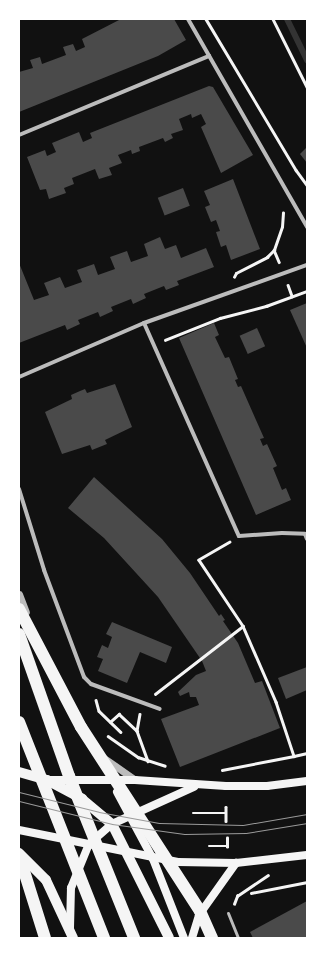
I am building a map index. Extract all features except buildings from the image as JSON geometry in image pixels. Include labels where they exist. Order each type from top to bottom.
[{"type":"highway","points":[[19,609],[81,728],[200,911],[212,938]]},
{"type":"highway","points":[[19,634],[69,776],[134,938]]},
{"type":"highway","points":[[19,722],[104,938]]},
{"type":"highway","points":[[19,854],[45,938]]},
{"type":"main road","points":[[96,750],[152,859],[184,938]]},
{"type":"main road","points":[[19,772],[47,780],[82,798],[112,824],[125,853],[169,938]]},
{"type":"main road","points":[[47,780],[135,780],[197,786],[267,786],[307,781]]},
{"type":"main road","points":[[72,934],[69,906],[71,888],[78,866],[89,844],[112,824],[129,815],[197,786]]},
{"type":"main road","points":[[19,830],[89,844],[152,859],[178,862],[236,863],[307,855]]},
{"type":"main road","points":[[19,854],[46,880],[72,934]]},
{"type":"main road","points":[[192,938],[199,915],[221,881],[236,863]]},
{"type":"street","points":[[188,19],[307,227]]},
{"type":"street","points":[[19,135],[209,56]]},
{"type":"street","points":[[19,377],[144,323],[307,265]]},
{"type":"street","points":[[144,323],[239,536],[282,532],[305,534],[307,539]]},
{"type":"street","points":[[19,489],[79,669],[91,684],[142,704],[160,709]]},
{"type":"street","points":[[19,594],[70,708],[96,750],[135,780]]},
{"type":"lane","points":[[228,913],[238,938]]},
{"type":"path","points":[[206,19],[296,170],[307,185]]},
{"type":"path","points":[[273,19],[307,87]]},
{"type":"path","points":[[226,294],[236,273],[254,266],[274,250],[282,227],[282,208]]},
{"type":"path","points":[[154,345],[220,318],[266,306],[307,290]]},
{"type":"path","points":[[239,536],[199,560],[243,626],[276,702],[294,756]]},
{"type":"path","points":[[137,731],[142,704],[243,626]]},
{"type":"path","points":[[91,684],[100,711],[121,732]]},
{"type":"path","points":[[110,722],[119,714],[137,731],[148,761]]},
{"type":"path","points":[[104,733],[138,757],[170,767]]},
{"type":"path","points":[[214,770],[307,753]]},
{"type":"path","points":[[226,807],[226,821]]},
{"type":"path","points":[[193,813],[226,813]]},
{"type":"path","points":[[227,838],[227,852]]},
{"type":"path","points":[[218,846],[226,846]]},
{"type":"path","points":[[232,909],[237,896],[260,878]]},
{"type":"path","points":[[252,893],[307,882]]},
{"type":"waterway","points":[[287,19],[307,60]]},
{"type":"tram line","points":[[19,792],[99,812],[159,823],[243,825],[307,814]]},
{"type":"tram line","points":[[19,801],[112,824],[184,834],[246,833],[307,823]]}]
